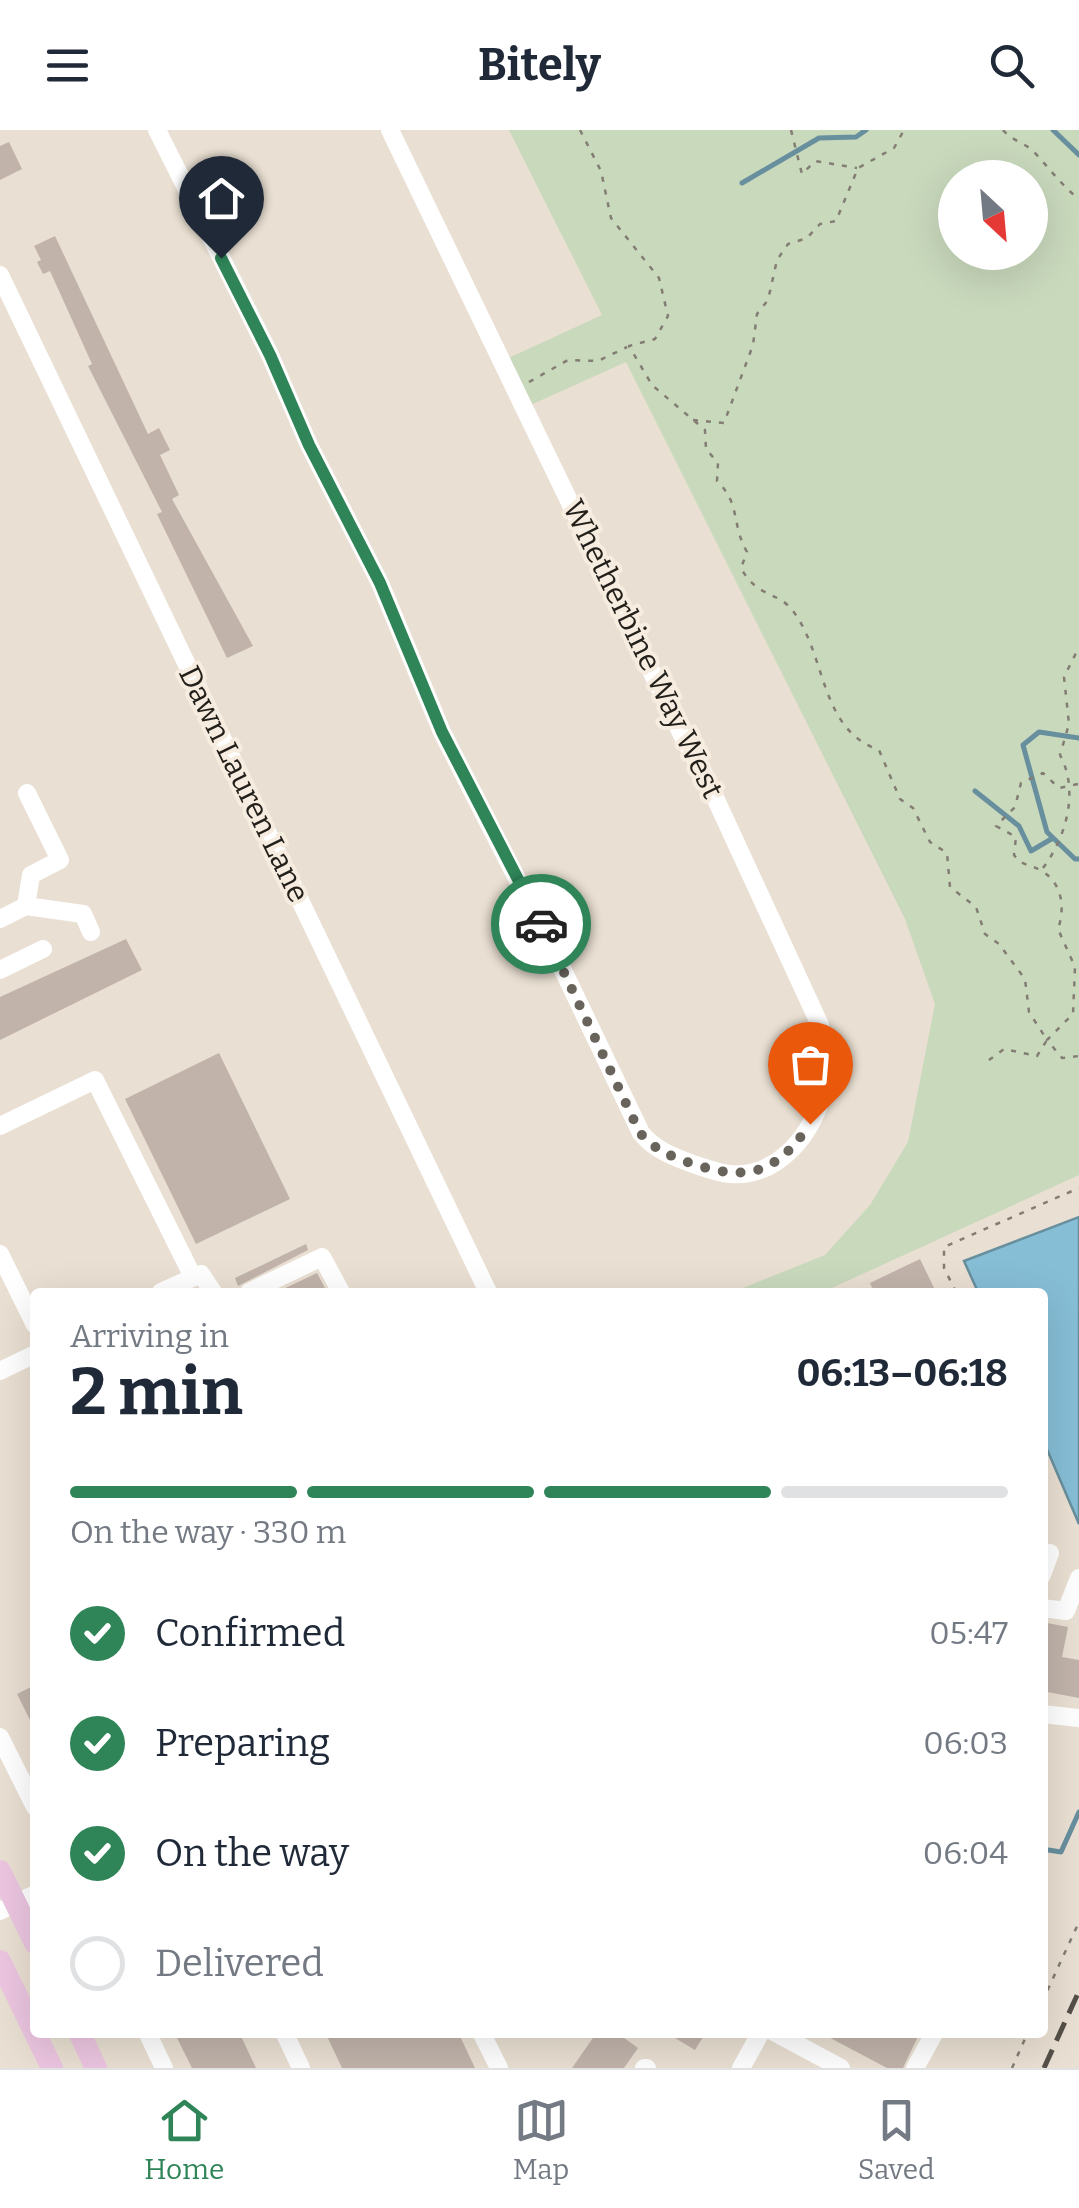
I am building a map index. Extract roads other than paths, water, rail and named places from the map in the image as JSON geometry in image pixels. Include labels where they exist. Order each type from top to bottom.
[{"type":"main road","points":[[0,1871],[30,1931]]},
{"type":"main road","points":[[0,1961],[30,2023]]},
{"type":"main road","points":[[37,2038],[52,2068]]},
{"type":"main road","points":[[82,2038],[96,2068]]},
{"type":"street","name":"Whetherbine Way West","points":[[156,130],[270,355],[309,445],[380,583],[442,732],[543,928],[640,1133],[652,1146],[713,1171],[732,1175],[770,1166],[792,1150],[819,1105],[826,1069],[820,1025],[706,778],[390,130]]},
{"type":"street","name":"Dawn Lauren Lane","points":[[0,276],[486,1288]]},
{"type":"street","points":[[26,906],[30,875],[60,860],[27,793]]},
{"type":"street","points":[[0,919],[26,906],[83,914],[92,932]]},
{"type":"street","points":[[0,970],[44,949]]},
{"type":"street","points":[[0,1126],[95,1080],[197,1276],[209,1288]]},
{"type":"street","points":[[0,1254],[30,1315]]},
{"type":"street","points":[[256,1288],[322,1256],[339,1288]]},
{"type":"street","points":[[170,1288],[197,1276]]},
{"type":"street","points":[[0,1370],[30,1356]]},
{"type":"street","points":[[1048,1558],[1050,1552]]},
{"type":"street","points":[[1048,1609],[1066,1611],[1079,1578]]},
{"type":"street","points":[[1048,1715],[1079,1718]]},
{"type":"street","points":[[0,1737],[28,1775]]},
{"type":"street","points":[[149,2038],[164,2068]]},
{"type":"street","points":[[287,2038],[301,2068]]},
{"type":"street","points":[[484,2038],[498,2068]]},
{"type":"street","points":[[741,2068],[758,2038]]},
{"type":"street","points":[[799,2038],[841,2068]]},
{"type":"street","points":[[916,2068],[932,2038]]},
{"type":"water","points":[[1079,1217],[1079,1524],[1048,1452],[1048,1288],[976,1288],[964,1261]]},
{"type":"waterway","points":[[742,183],[819,138],[856,137],[866,130]]},
{"type":"waterway","points":[[1053,130],[1079,155]]},
{"type":"waterway","points":[[1079,738],[1039,732],[1023,745],[1047,832],[1079,859]]},
{"type":"waterway","points":[[975,791],[1019,826],[1031,851],[1053,838]]},
{"type":"waterway","points":[[1048,1850],[1061,1852],[1079,1812]]},
{"type":"railway","points":[[1044,2068],[1079,1991]]}]
